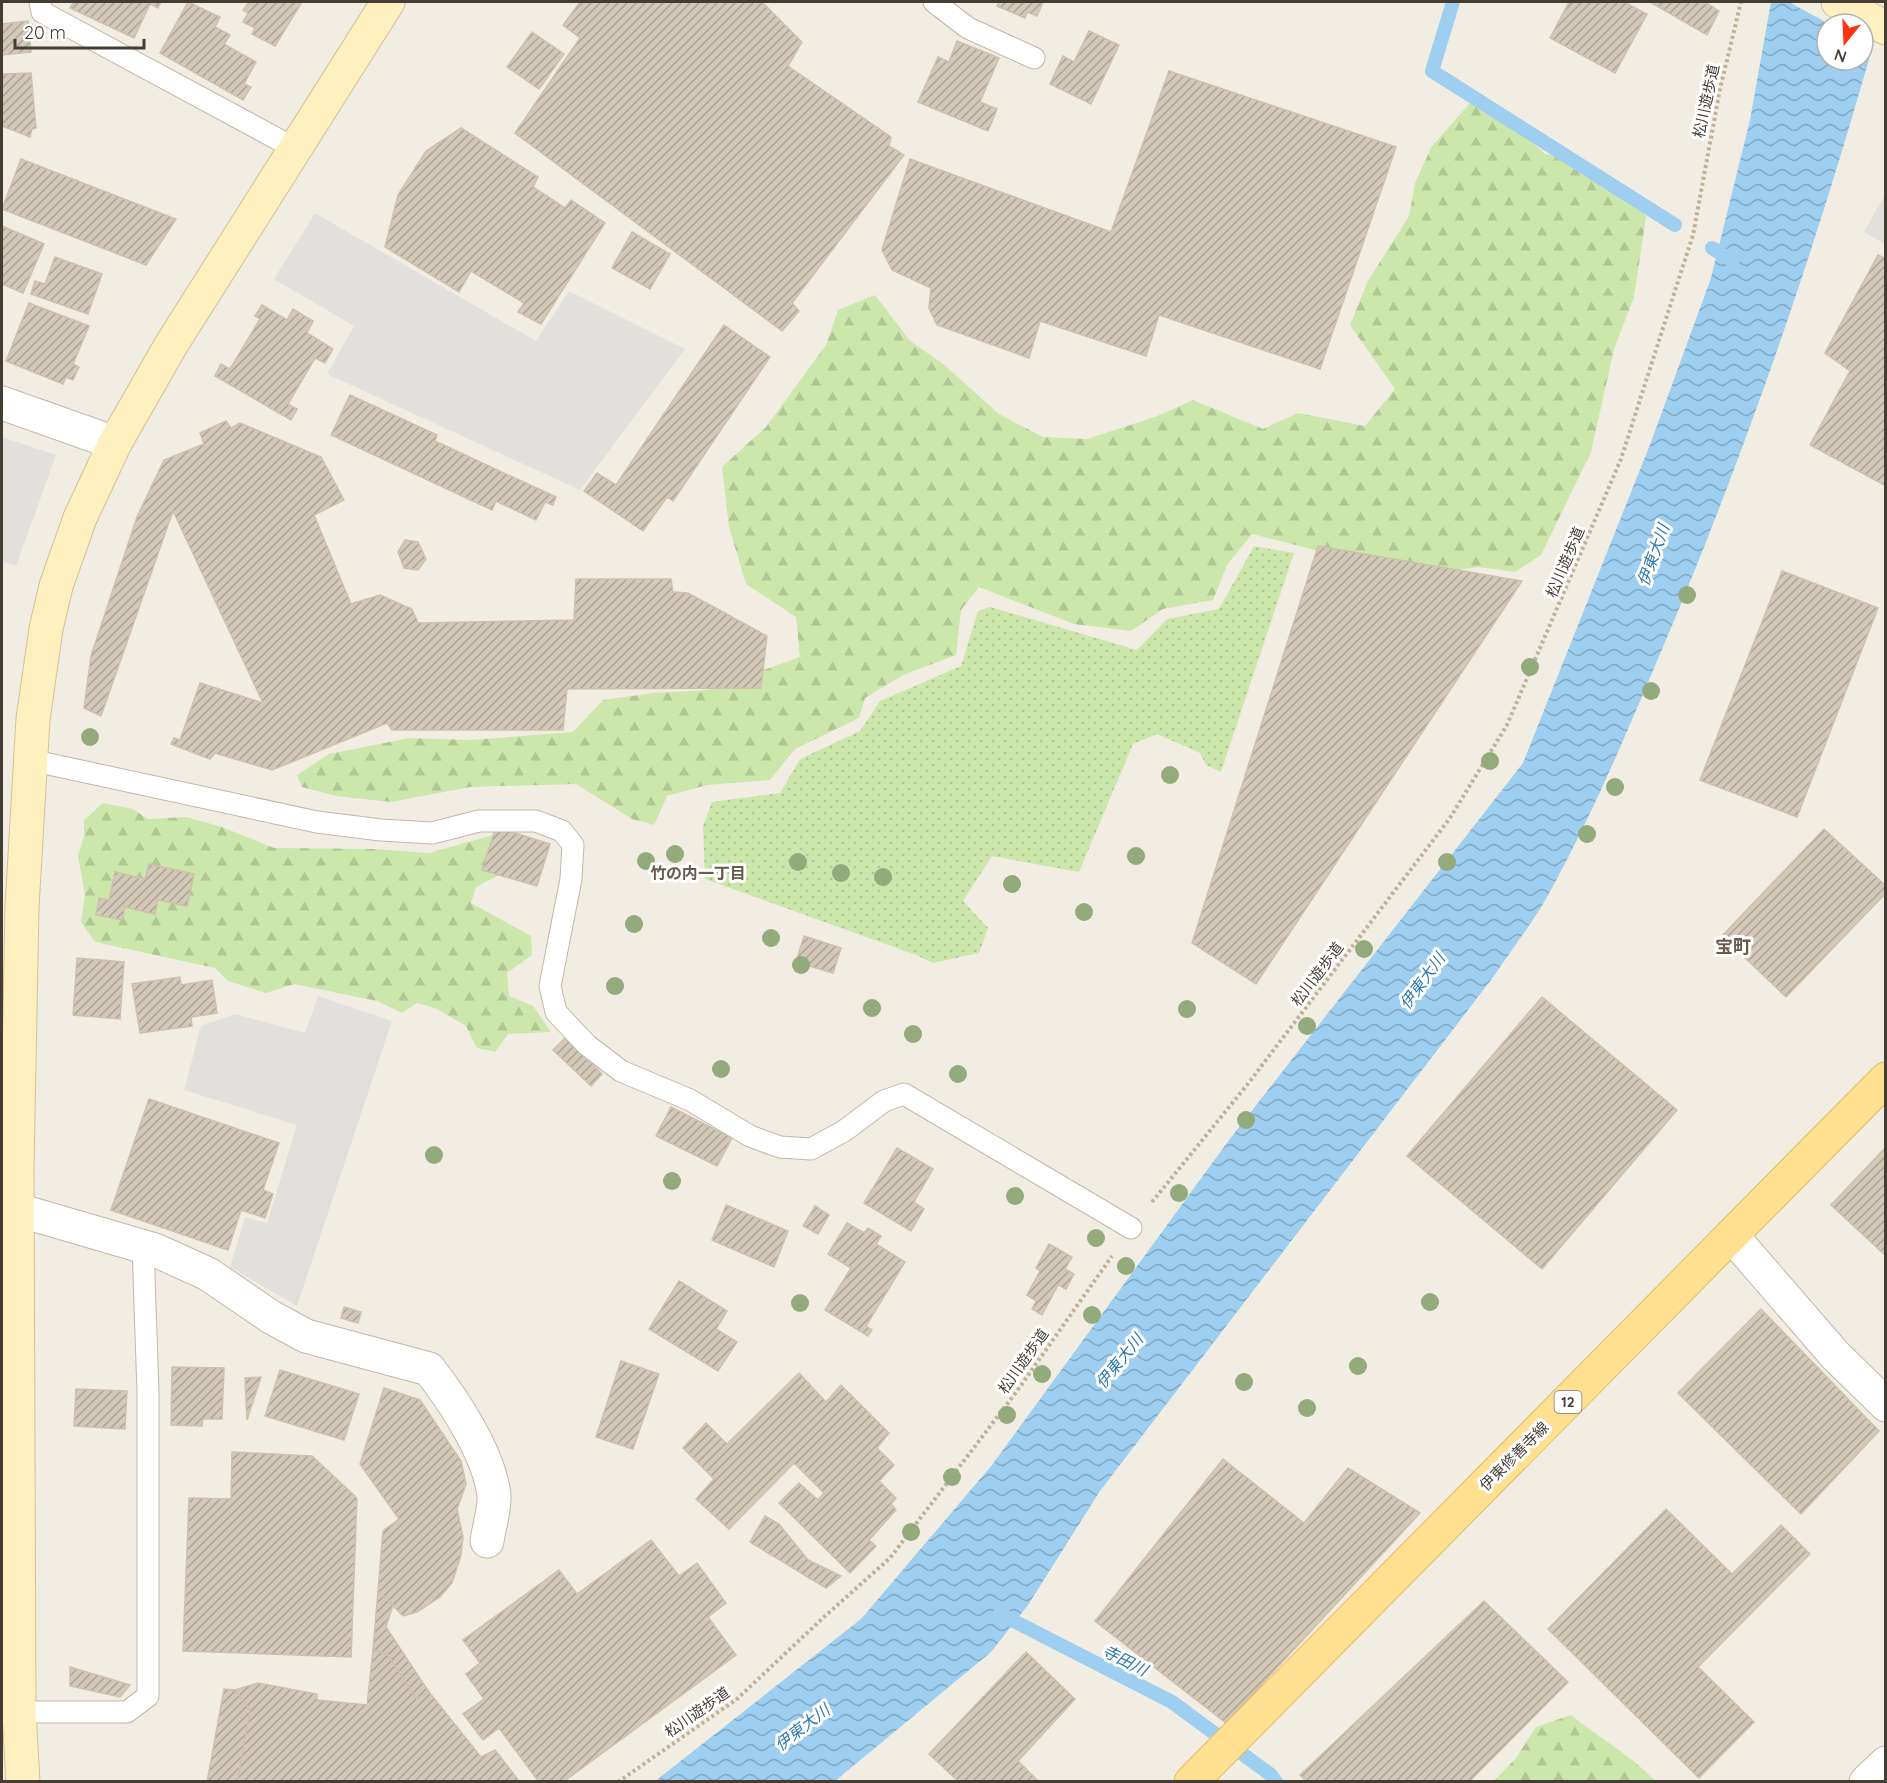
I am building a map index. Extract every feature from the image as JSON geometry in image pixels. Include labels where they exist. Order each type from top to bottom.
[{"type":"main road","name":"伊東修善寺線","points":[[1199,1773],[1886,1078]]},
{"type":"street","points":[[23,1782],[19,1712],[18,1210],[12,907],[39,667],[56,586],[80,519],[115,443],[171,345],[388,2]]},
{"type":"street","points":[[1838,2],[1886,28]]},
{"type":"street","points":[[2,403],[115,443]]},
{"type":"street","points":[[18,1210],[143,1246],[208,1274],[271,1317],[306,1336],[429,1369],[442,1385],[484,1458],[494,1496],[487,1540]]},
{"type":"street","points":[[1732,1236],[1835,1355],[1886,1405]]},
{"type":"street","points":[[1866,1782],[1886,1763]]},
{"type":"lane","points":[[39,2],[42,12],[296,149]]},
{"type":"lane","points":[[934,2],[968,28],[1034,58]]},
{"type":"lane","points":[[30,760],[317,822],[432,833],[479,821],[536,821],[562,831],[573,845],[571,879],[550,986],[556,1012],[587,1045],[621,1071],[690,1100],[750,1136],[780,1147],[811,1149],[844,1131],[884,1101],[904,1094],[1131,1228]]},
{"type":"lane","points":[[19,1712],[127,1712],[148,1696],[148,1404],[143,1246]]},
{"type":"path","name":"松川遊歩道","points":[[618,1782],[737,1699],[890,1558],[1017,1391],[1131,1228],[1247,1085],[1450,818],[1507,725],[1621,459],[1693,235],[1720,89],[1741,2]]},
{"type":"green space","points":[[1471,102],[1499,112],[1545,154],[1577,157],[1633,196],[1646,217],[1634,297],[1614,349],[1591,452],[1541,555],[1515,572],[1478,567],[1416,576],[1252,534],[1227,565],[1213,600],[1163,609],[1131,631],[1074,624],[979,587],[961,610],[956,655],[903,675],[865,698],[859,718],[795,749],[770,780],[707,785],[667,796],[654,825],[632,819],[576,784],[470,787],[391,802],[336,796],[302,787],[297,775],[329,754],[409,738],[471,740],[573,732],[603,700],[653,693],[707,690],[800,657],[796,617],[746,584],[729,527],[722,467],[766,427],[826,345],[838,310],[875,295],[910,341],[942,363],[999,414],[1043,437],[1087,439],[1155,417],[1193,400],[1263,429],[1298,413],[1365,426],[1395,389],[1350,325],[1368,281],[1409,216],[1415,183],[1432,146]]},
{"type":"green space","points":[[1254,546],[1294,553],[1221,772],[1206,765],[1200,753],[1157,734],[1133,744],[1079,872],[992,856],[963,901],[988,928],[979,953],[933,963],[705,879],[703,826],[712,802],[780,793],[800,759],[860,731],[880,701],[961,666],[978,611],[990,607],[1137,650],[1167,619],[1219,609]]},
{"type":"green space","points":[[103,803],[133,809],[148,819],[186,817],[222,827],[274,848],[374,849],[429,853],[493,835],[514,835],[535,875],[497,876],[476,887],[471,903],[531,936],[532,955],[507,973],[509,996],[533,1006],[551,1032],[508,1034],[495,1052],[477,1048],[466,1026],[437,1009],[417,1003],[402,1013],[377,1001],[294,984],[266,993],[228,981],[215,968],[95,942],[81,922],[85,895],[78,856],[84,836],[84,820]]},
{"type":"green space","points":[[1571,1715],[1625,1755],[1655,1781],[1494,1781],[1516,1758],[1536,1727]]},
{"type":"shaded area","points":[[1885,195],[1885,244],[1864,232]]},
{"type":"shaded area","points":[[315,213],[536,341],[569,291],[685,349],[580,490],[327,374],[354,326],[274,279]]},
{"type":"shaded area","points":[[2,437],[56,455],[16,566],[2,561]]},
{"type":"shaded area","points":[[318,996],[392,1021],[297,1306],[230,1267],[245,1217],[267,1223],[297,1125],[184,1090],[201,1026],[235,1014],[305,1033]]},
{"type":"water","name":"伊東大川","points":[[1771,2],[1885,2],[1875,38],[1875,12],[1815,12],[1815,72],[1866,72],[1839,161],[1761,397],[1702,552],[1615,759],[1569,856],[1532,922],[1494,976],[1100,1491],[1028,1605],[991,1652],[835,1781],[654,1782],[861,1619],[992,1465],[1229,1140],[1523,763],[1651,442],[1711,278],[1750,120]]},
{"type":"pier","points":[[1789,2],[1885,2],[1875,46],[1875,12],[1815,12],[1815,16]]},
{"type":"building","points":[[74,2],[161,2],[158,8],[150,4],[134,38],[70,8]]},
{"type":"building","points":[[188,2],[220,17],[215,27],[230,35],[224,44],[256,62],[244,84],[251,87],[243,100],[160,53]]},
{"type":"building","points":[[249,2],[302,2],[275,46],[252,34],[255,28],[243,22],[248,13],[243,10]]},
{"type":"building","points":[[580,2],[762,2],[802,42],[788,66],[891,137],[889,146],[904,155],[792,303],[799,311],[782,331],[515,133],[580,38],[563,25]]},
{"type":"building","points":[[999,2],[1043,2],[1037,16],[1027,12],[1025,18],[997,6]]},
{"type":"building","points":[[1569,2],[1624,2],[1647,14],[1615,73],[1550,38]]},
{"type":"building","points":[[1650,2],[1705,2],[1719,11],[1707,35]]},
{"type":"building","points":[[28,21],[31,52],[2,55],[2,24]]},
{"type":"building","points":[[1089,31],[1119,45],[1091,104],[1050,84],[1063,56],[1074,62]]},
{"type":"building","points":[[532,32],[564,54],[539,89],[507,67]]},
{"type":"building","points":[[957,41],[999,58],[980,102],[997,109],[988,131],[918,102],[938,57],[949,62]]},
{"type":"building","points":[[1169,71],[1396,147],[1320,369],[1159,315],[1146,356],[1040,321],[1029,358],[937,325],[929,308],[931,288],[892,270],[882,250],[910,159],[1111,232]]},
{"type":"building","points":[[31,73],[36,128],[32,129],[30,137],[2,126],[2,74]]},
{"type":"building","points":[[461,128],[538,177],[533,187],[565,208],[571,200],[605,223],[541,324],[518,312],[524,303],[471,271],[459,292],[385,247],[398,195],[426,151]]},
{"type":"building","points":[[21,159],[176,219],[146,265],[2,209]]},
{"type":"building","points":[[2,226],[44,244],[23,293],[2,284]]},
{"type":"building","points":[[632,232],[670,254],[650,289],[612,268]]},
{"type":"building","points":[[1878,255],[1886,259],[1886,486],[1810,445],[1850,371],[1825,353]]},
{"type":"building","points":[[55,257],[102,274],[88,314],[31,294],[35,281],[45,284]]},
{"type":"building","points":[[29,303],[89,326],[73,364],[79,367],[73,380],[66,377],[63,384],[6,361]]},
{"type":"building","points":[[262,305],[287,320],[293,309],[313,321],[307,333],[333,349],[325,363],[315,358],[288,404],[297,409],[291,420],[215,376],[221,364],[230,369],[260,319],[255,316]]},
{"type":"building","points":[[724,325],[770,357],[673,501],[667,497],[643,531],[584,491],[597,473],[616,485]]},
{"type":"building","points":[[350,395],[437,435],[435,441],[556,497],[553,505],[545,502],[536,520],[496,501],[492,510],[331,435]]},
{"type":"building","points":[[226,421],[231,428],[240,423],[321,457],[344,500],[314,515],[351,604],[380,595],[412,609],[418,623],[574,620],[576,579],[671,579],[673,592],[688,593],[767,636],[761,688],[567,689],[563,730],[392,730],[387,723],[272,770],[215,753],[210,759],[171,744],[174,738],[180,740],[200,683],[263,703],[173,511],[101,716],[84,708],[91,656],[137,517],[164,460],[204,444],[200,433]]},
{"type":"building","points":[[405,540],[418,542],[426,559],[418,570],[404,568],[398,552]]},
{"type":"building","points":[[1318,546],[1522,581],[1256,984],[1192,943]]},
{"type":"building","points":[[1782,571],[1878,608],[1797,817],[1700,780]]},
{"type":"building","points":[[496,827],[550,844],[537,886],[482,870]]},
{"type":"building","points":[[1824,829],[1886,886],[1886,893],[1786,997],[1722,936]]},
{"type":"building","points":[[149,864],[194,874],[187,906],[158,900],[155,914],[125,907],[122,920],[96,915],[99,898],[109,900],[115,872],[145,879]]},
{"type":"building","points":[[804,936],[841,948],[833,973],[796,962]]},
{"type":"building","points":[[77,958],[124,962],[120,1019],[73,1015]]},
{"type":"building","points":[[180,977],[181,985],[212,980],[217,1013],[191,1017],[192,1026],[140,1033],[132,984]]},
{"type":"building","points":[[1542,997],[1677,1110],[1542,1269],[1407,1156]]},
{"type":"building","points":[[565,1038],[602,1074],[591,1086],[553,1050]]},
{"type":"building","points":[[149,1099],[279,1143],[263,1190],[273,1194],[265,1218],[241,1210],[228,1250],[111,1210]]},
{"type":"building","points":[[671,1107],[732,1138],[717,1166],[656,1136]]},
{"type":"building","points":[[1886,1147],[1886,1256],[1831,1205]]},
{"type":"building","points":[[897,1148],[933,1169],[914,1202],[924,1209],[911,1231],[864,1203]]},
{"type":"building","points":[[726,1205],[788,1231],[774,1267],[712,1240]]},
{"type":"building","points":[[815,1206],[829,1215],[818,1234],[803,1226]]},
{"type":"building","points":[[847,1223],[864,1233],[868,1228],[881,1236],[876,1244],[905,1262],[866,1326],[872,1330],[868,1336],[825,1310],[851,1268],[828,1254]]},
{"type":"building","points":[[1049,1244],[1072,1257],[1065,1269],[1074,1274],[1066,1289],[1058,1285],[1042,1315],[1032,1309],[1036,1301],[1027,1295],[1040,1271],[1036,1268]]},
{"type":"building","points":[[679,1281],[727,1311],[716,1329],[737,1342],[718,1371],[649,1329]]},
{"type":"building","points":[[344,1307],[361,1312],[358,1323],[341,1318]]},
{"type":"building","points":[[1761,1309],[1879,1431],[1801,1514],[1678,1393]]},
{"type":"building","points":[[621,1361],[659,1374],[633,1449],[596,1437]]},
{"type":"building","points":[[172,1367],[224,1368],[222,1419],[203,1419],[202,1426],[171,1425]]},
{"type":"building","points":[[280,1370],[359,1394],[344,1440],[265,1416]]},
{"type":"building","points":[[799,1373],[826,1402],[841,1385],[889,1433],[877,1448],[894,1465],[879,1481],[896,1498],[891,1504],[896,1510],[869,1540],[876,1546],[850,1573],[779,1503],[799,1483],[818,1500],[824,1493],[794,1463],[729,1529],[696,1499],[714,1479],[683,1448],[706,1423],[727,1444]]},
{"type":"building","points":[[261,1377],[247,1420],[245,1378]]},
{"type":"building","points":[[384,1388],[420,1400],[461,1461],[466,1484],[457,1509],[463,1537],[461,1555],[452,1583],[440,1597],[417,1612],[403,1616],[378,1591],[383,1531],[399,1519],[360,1464]]},
{"type":"building","points":[[76,1389],[127,1391],[125,1429],[74,1426]]},
{"type":"building","points":[[232,1452],[312,1456],[357,1498],[351,1657],[183,1651],[189,1498],[231,1499]]},
{"type":"building","points":[[1223,1459],[1304,1523],[1348,1468],[1420,1513],[1226,1723],[1095,1621]]},
{"type":"building","points":[[1666,1509],[1732,1574],[1781,1525],[1810,1554],[1698,1667],[1754,1722],[1699,1778],[1548,1629]]},
{"type":"building","points":[[765,1516],[779,1524],[808,1560],[841,1576],[826,1588],[750,1542]]},
{"type":"building","points":[[651,1540],[679,1576],[697,1563],[726,1603],[708,1617],[736,1655],[563,1782],[539,1782],[499,1728],[483,1740],[463,1714],[484,1699],[466,1674],[480,1663],[463,1640],[559,1570],[577,1594]]},
{"type":"building","points":[[378,1591],[393,1605],[386,1627],[429,1692],[417,1699],[387,1654],[373,1650]]},
{"type":"building","points":[[1484,1601],[1568,1682],[1469,1782],[1307,1782],[1300,1775]]},
{"type":"building","points":[[373,1650],[387,1654],[417,1699],[429,1692],[481,1757],[495,1750],[520,1782],[237,1782],[250,1710],[235,1690],[258,1683],[317,1694],[317,1700],[367,1705]]},
{"type":"building","points":[[1026,1652],[1075,1699],[1018,1761],[1039,1782],[959,1782],[929,1754]]},
{"type":"building","points":[[70,1667],[130,1685],[120,1697],[70,1686]]},
{"type":"building","points":[[224,1689],[235,1690],[250,1710],[237,1782],[207,1782]]},
{"type":"waterway","points":[[1453,2],[1432,71],[1675,225]]},
{"type":"waterway","points":[[1712,248],[1733,261]]},
{"type":"waterway","name":"寺田川","points":[[1000,1614],[1172,1702],[1271,1775],[1276,1782]]},
{"type":"district","name":"竹の内一丁目","points":[[698,873]]},
{"type":"district","name":"宝町","points":[[1733,946]]}]
